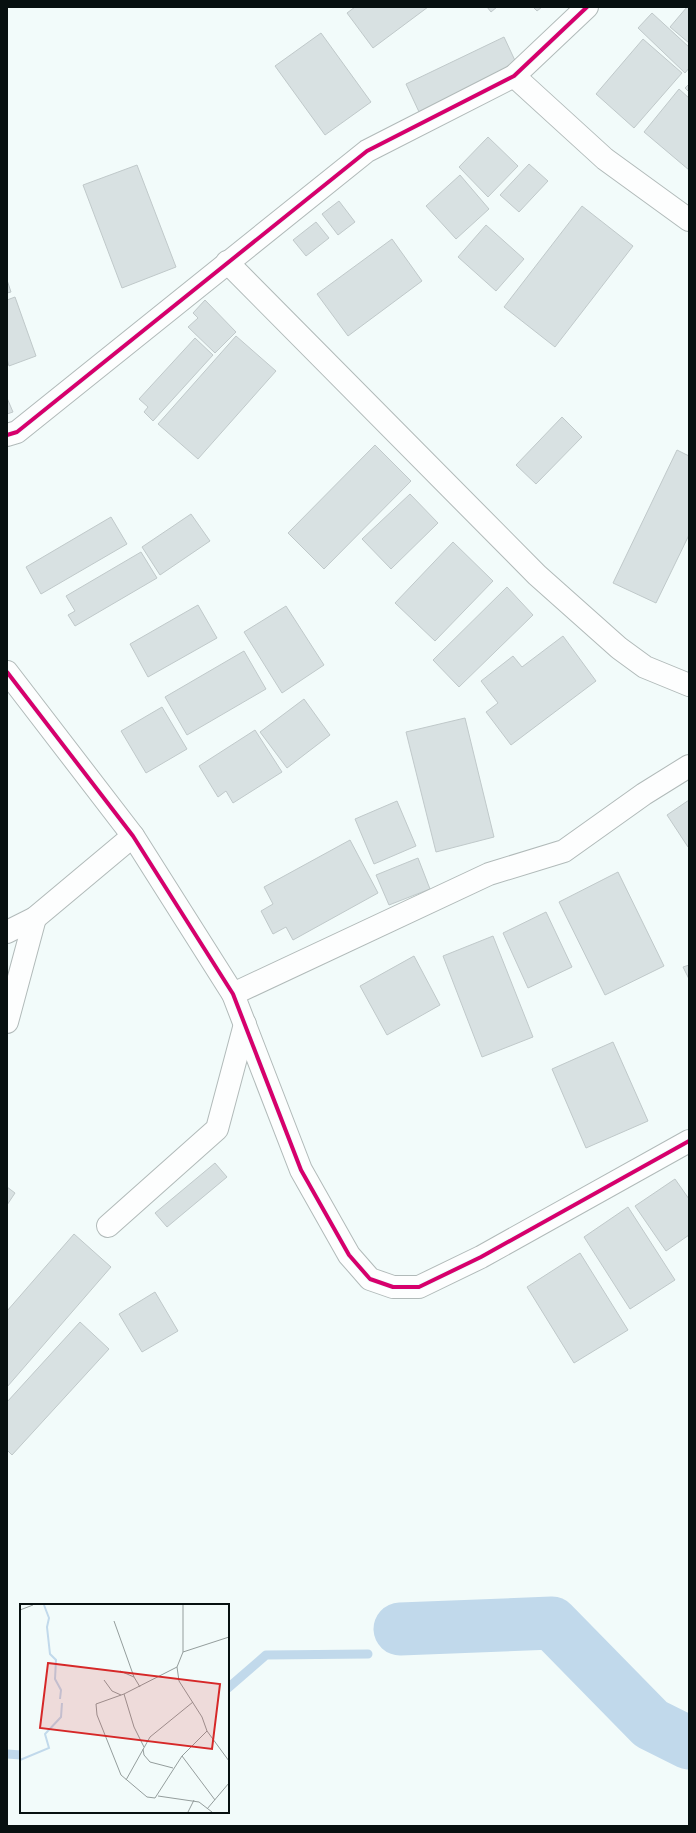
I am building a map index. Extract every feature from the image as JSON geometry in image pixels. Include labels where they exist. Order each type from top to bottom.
[{"type":"street","points":[[7,435],[17,432],[367,150],[514,76],[587,7]]},
{"type":"street","points":[[514,76],[605,159],[689,220]]},
{"type":"street","points":[[227,262],[537,575],[619,648],[645,667],[689,685]]},
{"type":"street","points":[[7,672],[133,836],[233,994],[304,1176],[349,1255],[370,1279],[393,1287],[419,1287],[481,1257],[689,1141]]},
{"type":"street","points":[[233,994],[489,874],[564,852],[644,794],[689,766]]},
{"type":"street","points":[[7,932],[35,918],[133,836]]},
{"type":"street","points":[[7,1022],[35,918]]},
{"type":"street","points":[[108,1226],[217,1129],[245,1024]]},
{"type":"building","points":[[355,7],[428,7],[373,48],[347,13]]},
{"type":"building","points":[[487,7],[497,7],[491,12]]},
{"type":"building","points":[[533,7],[542,7],[537,11]]},
{"type":"building","points":[[687,7],[689,7],[689,43],[670,27]]},
{"type":"building","points":[[652,13],[689,47],[689,68],[685,73],[638,28]]},
{"type":"building","points":[[321,33],[371,102],[325,135],[275,66]]},
{"type":"building","points":[[504,37],[518,67],[420,114],[406,84]]},
{"type":"building","points":[[643,39],[682,73],[634,128],[596,94]]},
{"type":"building","points":[[689,84],[689,92],[685,88]]},
{"type":"building","points":[[679,89],[689,98],[689,170],[644,132]]},
{"type":"building","points":[[488,137],[518,166],[488,197],[459,167]]},
{"type":"building","points":[[529,164],[548,181],[519,212],[500,195]]},
{"type":"building","points":[[137,165],[176,267],[122,288],[83,185]]},
{"type":"building","points":[[460,175],[489,209],[456,239],[426,206]]},
{"type":"building","points":[[339,201],[355,222],[338,235],[322,214]]},
{"type":"building","points":[[582,206],[633,246],[555,347],[504,307]]},
{"type":"building","points":[[316,222],[329,238],[306,256],[293,240]]},
{"type":"building","points":[[486,225],[524,259],[496,291],[458,257]]},
{"type":"building","points":[[392,239],[422,281],[348,336],[317,294]]},
{"type":"building","points":[[7,280],[11,292],[7,293]]},
{"type":"building","points":[[15,297],[36,356],[9,366],[7,359],[7,300]]},
{"type":"building","points":[[205,300],[236,332],[215,353],[188,327],[198,318],[193,313]]},
{"type":"building","points":[[236,336],[276,371],[198,459],[158,424]]},
{"type":"building","points":[[195,338],[213,355],[153,421],[144,412],[148,407],[139,399]]},
{"type":"building","points":[[7,398],[13,412],[7,414]]},
{"type":"building","points":[[562,417],[582,437],[536,484],[516,465]]},
{"type":"building","points":[[375,445],[411,481],[324,569],[288,533]]},
{"type":"building","points":[[677,450],[689,456],[689,535],[656,603],[613,583]]},
{"type":"building","points":[[410,494],[438,523],[391,569],[362,539]]},
{"type":"building","points":[[191,514],[210,541],[160,575],[142,547]]},
{"type":"building","points":[[111,517],[127,544],[41,594],[26,567]]},
{"type":"building","points":[[453,542],[493,581],[435,641],[395,603]]},
{"type":"building","points":[[141,552],[157,578],[75,626],[68,615],[75,611],[66,596]]},
{"type":"building","points":[[507,587],[533,615],[459,687],[433,660]]},
{"type":"building","points":[[198,605],[217,638],[148,677],[130,644]]},
{"type":"building","points":[[286,606],[324,665],[282,693],[244,632]]},
{"type":"building","points":[[563,636],[596,681],[511,745],[486,712],[498,703],[481,681],[513,656],[522,667]]},
{"type":"building","points":[[244,651],[266,689],[187,735],[165,697]]},
{"type":"building","points":[[304,699],[330,735],[287,768],[260,732]]},
{"type":"building","points":[[162,707],[187,749],[146,773],[121,731]]},
{"type":"building","points":[[465,718],[494,837],[436,852],[406,732]]},
{"type":"building","points":[[255,730],[282,772],[233,803],[226,791],[218,797],[199,766]]},
{"type":"building","points":[[689,800],[689,846],[688,847],[667,815]]},
{"type":"building","points":[[397,801],[416,846],[374,864],[355,819]]},
{"type":"building","points":[[350,840],[378,893],[293,940],[286,927],[273,934],[261,911],[273,904],[264,887]]},
{"type":"building","points":[[418,858],[430,889],[389,905],[376,875]]},
{"type":"building","points":[[618,872],[664,966],[605,995],[559,902]]},
{"type":"building","points":[[546,912],[572,967],[528,988],[503,933]]},
{"type":"building","points":[[493,936],[533,1037],[482,1057],[443,956]]},
{"type":"building","points":[[414,956],[440,1005],[387,1035],[360,986]]},
{"type":"building","points":[[689,965],[689,979],[683,967]]},
{"type":"building","points":[[613,1042],[648,1121],[586,1148],[552,1069]]},
{"type":"building","points":[[215,1163],[227,1177],[167,1227],[155,1213]]},
{"type":"building","points":[[675,1179],[689,1199],[689,1235],[666,1251],[635,1206]]},
{"type":"building","points":[[7,1187],[15,1193],[7,1205]]},
{"type":"building","points":[[628,1207],[675,1280],[630,1309],[584,1237]]},
{"type":"building","points":[[74,1234],[111,1267],[7,1387],[7,1311]]},
{"type":"building","points":[[580,1253],[628,1330],[574,1363],[527,1287]]},
{"type":"building","points":[[155,1292],[178,1331],[142,1352],[119,1314]]},
{"type":"building","points":[[80,1322],[109,1349],[12,1455],[7,1450],[7,1402]]},
{"type":"waterway","points":[[400,1629],[552,1623],[651,1724],[689,1743]]},
{"type":"waterway","points":[[229,1687],[266,1655],[368,1654]]},
{"type":"waterway","points":[[7,1754],[20,1755]]},
{"type":"cycle path","points":[[7,435],[17,432],[367,151],[514,76],[587,7]]},
{"type":"cycle path","points":[[7,672],[133,836],[233,994],[301,1170],[349,1255],[370,1279],[393,1287],[419,1287],[481,1257],[689,1141]]}]
